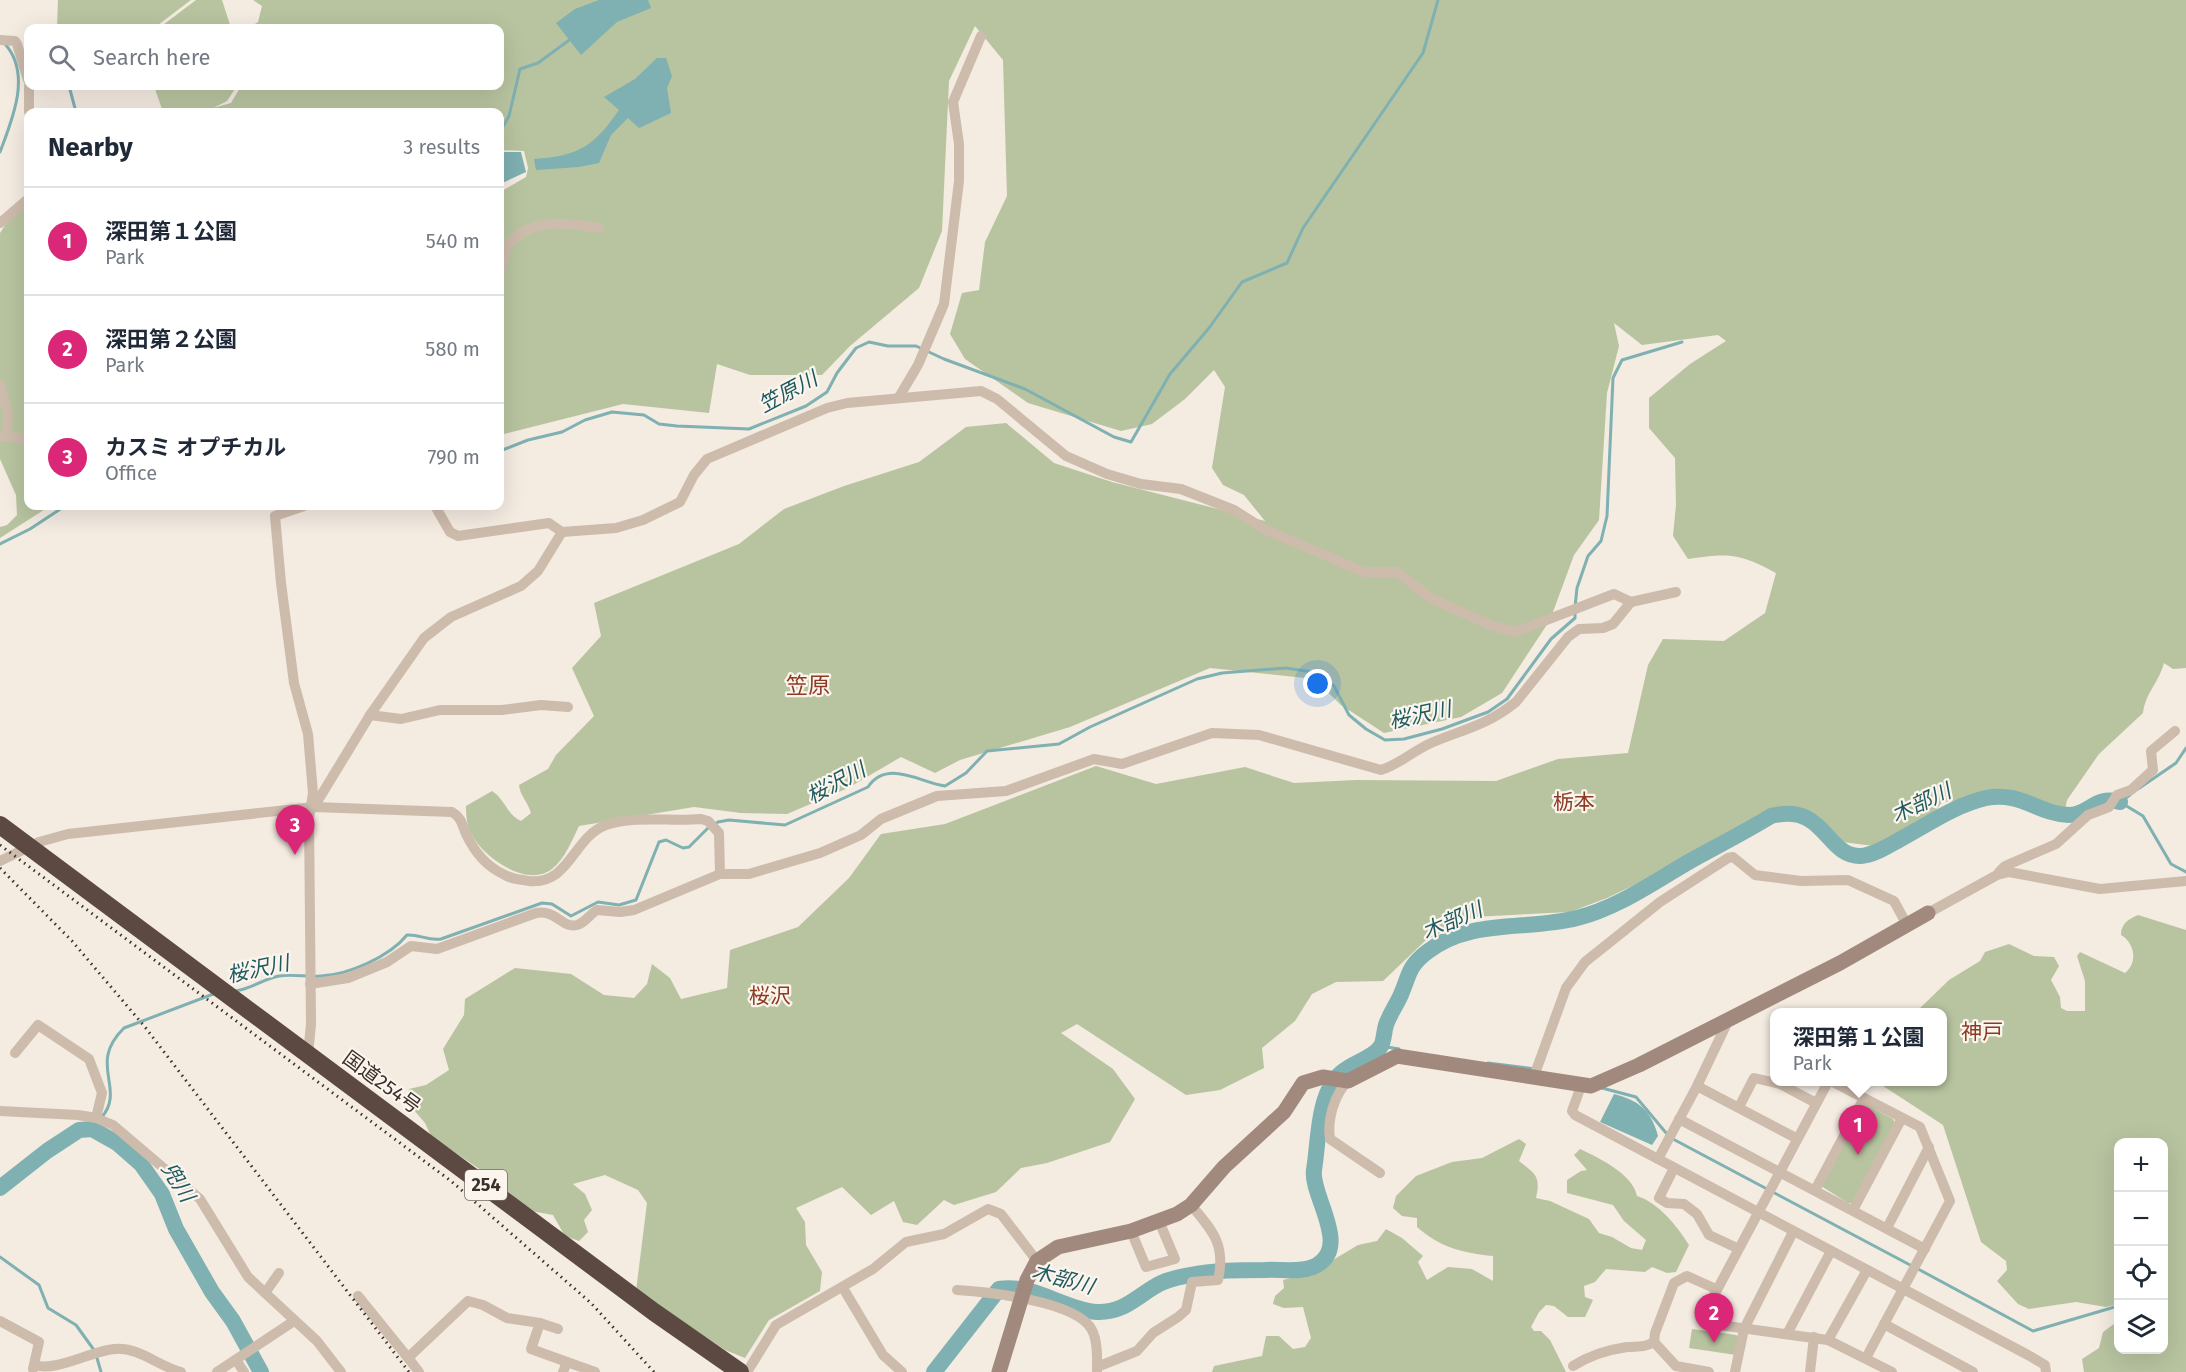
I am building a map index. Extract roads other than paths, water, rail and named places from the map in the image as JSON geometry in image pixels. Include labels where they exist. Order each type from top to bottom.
[{"type":"highway","name":"国道254号","points":[[0,825],[308,1055],[740,1372]]},
{"type":"street","points":[[899,397],[918,364],[944,304],[959,181],[959,144],[953,102],[981,36]]},
{"type":"street","points":[[4,41],[17,44],[24,67]]},
{"type":"street","points":[[29,90],[29,108]]},
{"type":"street","points":[[0,223],[24,202]]},
{"type":"street","points":[[504,256],[507,245],[522,232],[541,225],[563,223],[599,228]]},
{"type":"street","points":[[0,385],[8,413],[4,436],[24,439]]},
{"type":"street","points":[[437,510],[450,532],[458,536],[549,523],[562,532],[616,528],[643,520],[680,501],[694,475],[707,459],[837,405],[899,397],[981,391],[998,399],[1066,456],[1107,474],[1141,484],[1181,489],[1223,505],[1264,529],[1364,572],[1397,572],[1432,598],[1493,626],[1515,632],[1614,594],[1631,602],[1676,592]]},
{"type":"street","points":[[292,510],[275,516],[280,583],[294,682],[308,734],[313,793],[311,807],[310,1046],[308,1055]]},
{"type":"street","points":[[311,807],[370,715],[424,638],[451,617],[521,586],[538,571],[562,532]]},
{"type":"street","points":[[310,979],[348,978],[387,962],[411,946],[437,949],[536,913],[550,912],[567,925],[574,926],[597,910],[626,912],[634,910],[666,894],[720,874],[749,874],[800,860],[861,835],[881,819],[937,796],[1006,791],[1094,759],[1122,764],[1212,733],[1259,735],[1381,770],[1399,764],[1431,744],[1485,724],[1506,710],[1516,702],[1568,637],[1579,629],[1603,628],[1613,624],[1631,602]]},
{"type":"street","points":[[370,715],[401,718],[440,710],[568,707]]},
{"type":"street","points":[[1380,1173],[1330,1139],[1334,1107],[1341,1088],[1348,1081],[1397,1056],[1581,1086],[1605,1082],[1840,963],[1997,875],[2005,867],[2056,844],[2088,815],[2109,807],[2117,795],[2131,790],[2140,783],[2153,770],[2151,751],[2175,731]]},
{"type":"street","points":[[0,861],[29,847],[68,834],[311,807],[452,812],[461,818],[466,834],[481,857],[495,870],[518,879],[534,881],[551,878],[562,872],[587,836],[606,825],[634,820],[712,824],[720,874]]},
{"type":"street","points":[[1533,1079],[1566,988],[1579,969],[1660,902],[1728,858],[1733,857],[1755,875],[1785,881],[1848,880],[1857,882],[1894,901],[1907,925]]},
{"type":"street","points":[[1997,875],[2019,872],[2086,888],[2100,889],[2186,881]]},
{"type":"street","points":[[1658,1159],[1729,1019]]},
{"type":"street","points":[[15,1053],[38,1025],[88,1059],[102,1093],[99,1119]]},
{"type":"street","points":[[999,1372],[1021,1298],[1037,1261],[1058,1247],[1131,1231],[1159,1221],[1191,1205],[1224,1167],[1284,1112],[1303,1083],[1323,1077],[1348,1081]]},
{"type":"street","points":[[1738,1107],[1754,1078],[1770,1082]]},
{"type":"street","points":[[1581,1086],[1572,1111],[1575,1115],[1756,1213],[2028,1354],[2045,1365],[2046,1372]]},
{"type":"street","points":[[1697,1086],[1796,1138]]},
{"type":"street","points":[[1784,1086],[1816,1103]]},
{"type":"street","points":[[1826,1086],[1737,1248],[1702,1318],[1705,1323],[1828,1340],[1892,1372]]},
{"type":"street","points":[[1841,1086],[1920,1127],[1950,1201],[1866,1358]]},
{"type":"street","points":[[1815,1190],[1864,1098]]},
{"type":"street","points":[[0,1111],[99,1119],[167,1169],[200,1199],[248,1277],[317,1341],[341,1372]]},
{"type":"street","points":[[1853,1210],[1902,1118]]},
{"type":"street","points":[[1679,1119],[1925,1249]]},
{"type":"street","points":[[1887,1228],[1929,1148]]},
{"type":"street","points":[[1674,1168],[1659,1198],[1667,1203],[1684,1204],[1697,1214],[1708,1235],[1737,1248]]},
{"type":"street","points":[[957,1290],[1021,1298],[1074,1314],[1088,1323],[1095,1337],[1097,1370],[1137,1351],[1153,1333],[1186,1310],[1192,1282],[1218,1280],[1222,1261],[1219,1245],[1212,1230],[1191,1205]]},
{"type":"street","points":[[747,1372],[776,1325],[873,1269],[906,1242],[944,1234],[988,1209],[1001,1214],[1037,1261]]},
{"type":"street","points":[[1131,1231],[1146,1267],[1175,1259],[1159,1221]]},
{"type":"street","points":[[1735,1372],[1744,1329],[1793,1232]]},
{"type":"street","points":[[1787,1334],[1831,1251]]},
{"type":"street","points":[[1828,1340],[1867,1270]]},
{"type":"street","points":[[265,1293],[279,1273]]},
{"type":"street","points":[[1709,1372],[1676,1366],[1654,1342],[1655,1333],[1674,1283],[1687,1275],[1716,1289]]},
{"type":"street","points":[[843,1288],[883,1355],[902,1372]]},
{"type":"street","points":[[358,1296],[419,1372]]},
{"type":"street","points":[[409,1359],[468,1301],[483,1305],[507,1318],[540,1323],[558,1329]]},
{"type":"street","points":[[0,1321],[39,1342],[33,1368],[56,1367],[116,1349],[135,1352],[181,1372]]},
{"type":"street","points":[[217,1372],[294,1321]]},
{"type":"street","points":[[540,1323],[531,1348],[565,1367],[595,1372]]},
{"type":"street","points":[[1884,1324],[1973,1372]]},
{"type":"street","points":[[1810,1372],[1814,1337]]},
{"type":"street","points":[[1573,1366],[1591,1355],[1629,1347],[1645,1347],[1654,1342]]},
{"type":"street","points":[[239,1358],[244,1372]]},
{"type":"water","points":[[599,0],[648,0],[651,8],[617,22],[581,55],[556,23],[575,9]]},
{"type":"water","points":[[657,58],[666,58],[672,76],[667,88],[671,113],[639,128],[628,118],[611,135],[599,163],[536,170],[534,159],[574,152],[593,141],[619,110],[604,97],[635,79]]},
{"type":"water","points":[[504,152],[521,152],[526,172],[504,182]]},
{"type":"water","points":[[1614,1094],[1637,1103],[1652,1119],[1658,1136],[1652,1145],[1600,1122]]},
{"type":"waterway","name":"笠原川","points":[[504,449],[528,440],[562,432],[585,420],[612,412],[644,415],[659,424],[749,429],[806,406],[827,392],[837,373],[856,348],[869,342],[888,346],[916,346],[944,359],[1025,389],[1114,437],[1131,442],[1170,374],[1209,328],[1242,282],[1287,263],[1303,228],[1423,53],[1438,0]]},
{"type":"waterway","points":[[504,125],[509,116],[520,69],[538,63],[572,38]]},
{"type":"waterway","points":[[0,152],[14,112],[18,83],[13,56],[5,44]]},
{"type":"waterway","points":[[70,90],[75,108]]},
{"type":"waterway","name":"桜沢川","points":[[1575,607],[1577,588],[1588,556],[1601,541],[1607,516],[1613,378],[1622,360],[1682,342]]},
{"type":"waterway","name":"笠原川","points":[[0,544],[30,529],[59,510]]},
{"type":"waterway","name":"桜沢川","points":[[235,991],[279,976],[321,976],[343,972],[390,951],[407,935],[441,939],[542,903],[552,904],[571,916],[598,902],[619,905],[636,900],[659,842],[666,840],[683,848],[689,847],[708,828],[718,822],[729,820],[785,825],[868,787],[884,774],[904,774],[945,786],[966,773],[987,751],[1059,744],[1090,727],[1197,679],[1222,673],[1286,668],[1312,672],[1334,686],[1349,715],[1366,729],[1385,740],[1404,739],[1442,729],[1488,712],[1507,699],[1551,639],[1575,618],[1575,613]]},
{"type":"waterway","points":[[2138,789],[2176,763],[2186,748]]},
{"type":"waterway","points":[[2130,795],[2120,802],[2143,816],[2171,864],[2186,872]]},
{"type":"waterway","name":"木部川","points":[[934,1372],[999,1289],[1024,1290],[1073,1307],[1107,1312],[1123,1307],[1159,1284],[1174,1278],[1218,1271],[1301,1270],[1313,1267],[1325,1259],[1330,1248],[1330,1235],[1314,1181],[1314,1170],[1320,1118],[1327,1093],[1341,1073],[1373,1054],[1381,1046],[1385,1027],[1413,966],[1427,952],[1444,941],[1480,930],[1558,922],[1607,908],[1771,816],[1789,814],[1803,816],[1814,823],[1839,848],[1849,854],[1861,856],[1881,850],[1952,810],[1986,798],[2019,800],[2048,811],[2069,815],[2082,812],[2104,801],[2120,802]]},
{"type":"waterway","name":"桜沢川","points":[[102,1117],[110,1096],[108,1053],[113,1041],[124,1028],[216,993]]},
{"type":"waterway","points":[[1381,1046],[1399,1049]]},
{"type":"waterway","points":[[1488,1063],[1535,1069]]},
{"type":"waterway","points":[[1602,1088],[1636,1097],[1667,1134]]},
{"type":"waterway","name":"桜沢川","points":[[92,1129],[98,1122]]},
{"type":"waterway","name":"兜川","points":[[0,1188],[47,1151],[79,1130],[92,1129],[117,1143],[141,1164],[162,1194],[176,1229],[212,1292],[233,1321],[261,1372]]},
{"type":"waterway","points":[[1671,1138],[1912,1266]]},
{"type":"waterway","points":[[0,1257],[39,1285],[48,1308],[76,1325],[94,1350]]},
{"type":"waterway","points":[[1918,1269],[2033,1331],[2114,1307]]},
{"type":"waterway","points":[[97,1358],[101,1372]]},
{"type":"railway","points":[[0,845],[451,1181],[591,1303],[654,1372]]},
{"type":"railway","points":[[0,868],[72,941],[145,1027],[409,1372]]},
{"type":"place","name":"カスミ オプチカル","points":[[295,855]]},
{"type":"place","name":"深田第１公園","points":[[1858,1155]]},
{"type":"place","name":"深田第２公園","points":[[1714,1343]]},
{"type":"district","name":"笠原","points":[[808,685]]},
{"type":"district","name":"栃本","points":[[1574,802]]},
{"type":"district","name":"桜沢","points":[[770,996]]},
{"type":"district","name":"神戸","points":[[1982,1032]]}]
